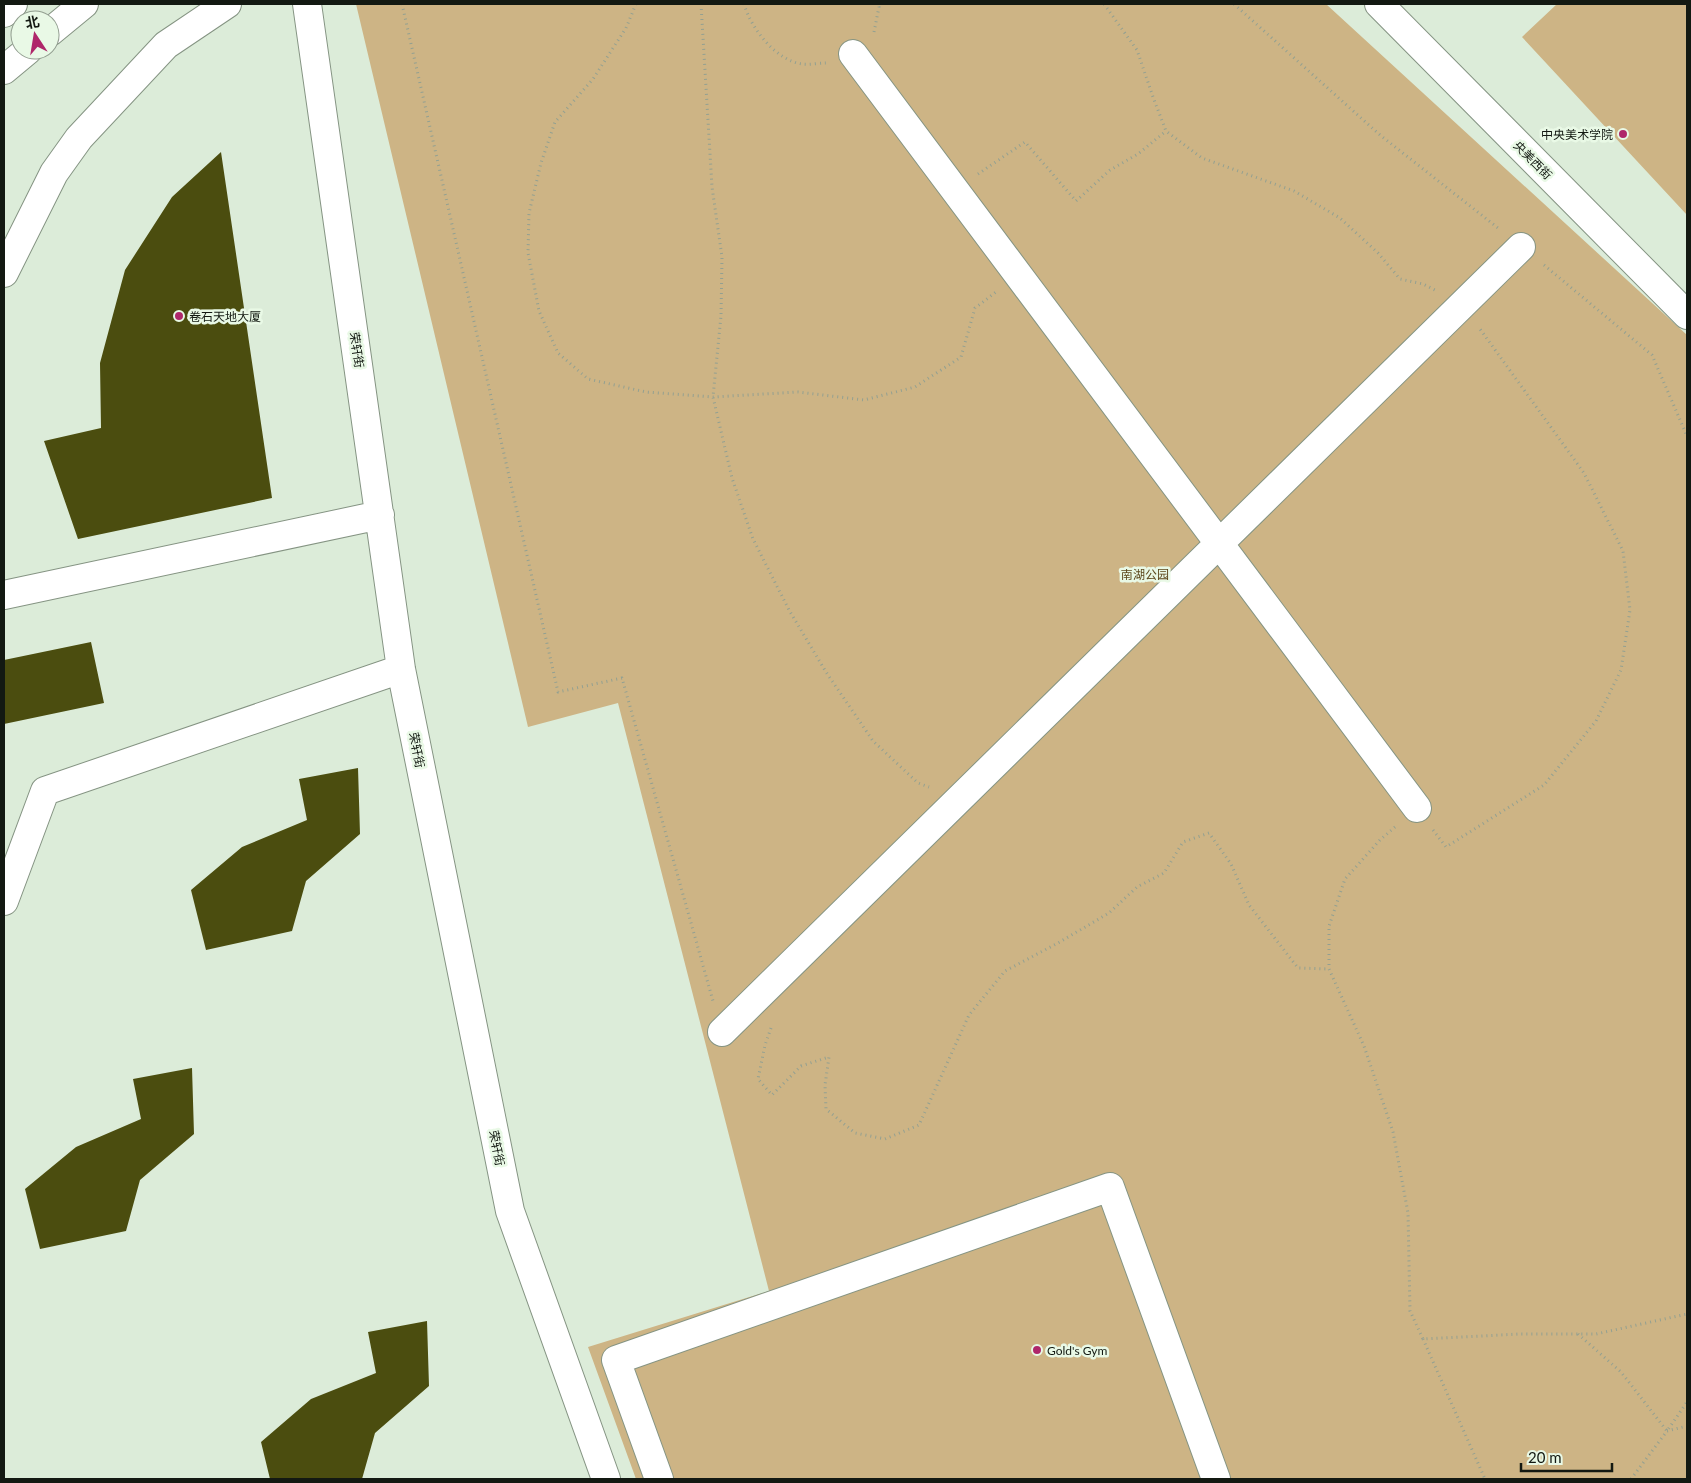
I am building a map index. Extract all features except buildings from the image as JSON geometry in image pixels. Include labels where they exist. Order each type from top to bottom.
[{"type":"street","points":[[4,13],[13,4]]},
{"type":"street","points":[[60,24],[84,4]]},
{"type":"street","points":[[4,273],[54,173],[79,138],[166,45],[226,4]]},
{"type":"street","name":"荣轩街","points":[[308,4],[401,668],[510,1211],[606,1479]]},
{"type":"street","name":"央美西街","points":[[1379,4],[1687,315]]},
{"type":"street","points":[[853,54],[1417,808]]},
{"type":"street","points":[[4,70],[16,60]]},
{"type":"street","points":[[722,1032],[1522,247]]},
{"type":"street","points":[[4,595],[380,515]]},
{"type":"street","points":[[4,901],[45,791],[401,668]]},
{"type":"street","points":[[659,1479],[616,1360],[1110,1187],[1216,1479]]},
{"type":"path","points":[[402,4],[558,692],[622,678],[722,1032]]},
{"type":"path","points":[[636,4],[626,28],[593,79],[555,122],[541,163],[529,213],[528,253],[540,311],[558,353],[588,379],[646,392],[713,398],[798,392],[864,400],[915,387],[961,357],[975,308],[1018,275]]},
{"type":"path","points":[[701,4],[712,187],[722,257],[721,316],[713,398],[732,478],[752,539],[788,610],[826,672],[873,741],[918,783],[960,799]]},
{"type":"path","points":[[744,4],[746,12],[760,35],[778,54],[802,64],[828,62],[853,54],[874,32],[878,4]]},
{"type":"path","points":[[1104,4],[1137,50],[1166,131],[1202,158],[1294,191],[1340,218],[1378,253],[1400,278],[1424,284],[1462,305],[1584,473],[1623,551],[1630,610],[1621,670],[1596,721],[1544,785],[1446,847],[1417,808],[1380,840],[1345,880],[1330,926],[1329,970],[1364,1046],[1392,1132],[1408,1213],[1410,1311],[1485,1479]]},
{"type":"path","points":[[1234,4],[1380,135],[1522,247],[1652,355],[1687,436]]},
{"type":"path","points":[[954,189],[1026,142],[1076,201],[1110,170],[1138,154],[1166,131]]},
{"type":"path","points":[[767,988],[777,1006],[765,1046],[758,1079],[772,1095],[801,1066],[829,1057],[824,1085],[826,1108],[855,1133],[885,1139],[919,1125],[969,1015],[1005,971],[1058,943],[1109,912],[1137,887],[1164,873],[1183,842],[1209,833],[1231,864],[1249,905],[1298,968],[1329,970]]},
{"type":"path","points":[[1423,1339],[1519,1334],[1596,1334],[1687,1314]]},
{"type":"path","points":[[1578,1334],[1622,1372],[1667,1431]]},
{"type":"path","points":[[1631,1479],[1687,1402]]},
{"type":"path","points":[[1667,1431],[1687,1426]]},
{"type":"green space","name":"南湖公园","points":[[356,4],[1326,4],[1687,335],[1687,1479],[636,1479],[588,1347],[769,1291],[618,703],[528,727]]},
{"type":"green space","points":[[1557,4],[1687,4],[1687,215],[1522,37]]},
{"type":"place","name":"中央美术学院","points":[[1623,134]]},
{"type":"place","name":"卷石天地大厦","points":[[179,316]]},
{"type":"place","name":"Gold's Gym","points":[[1037,1350]]}]
